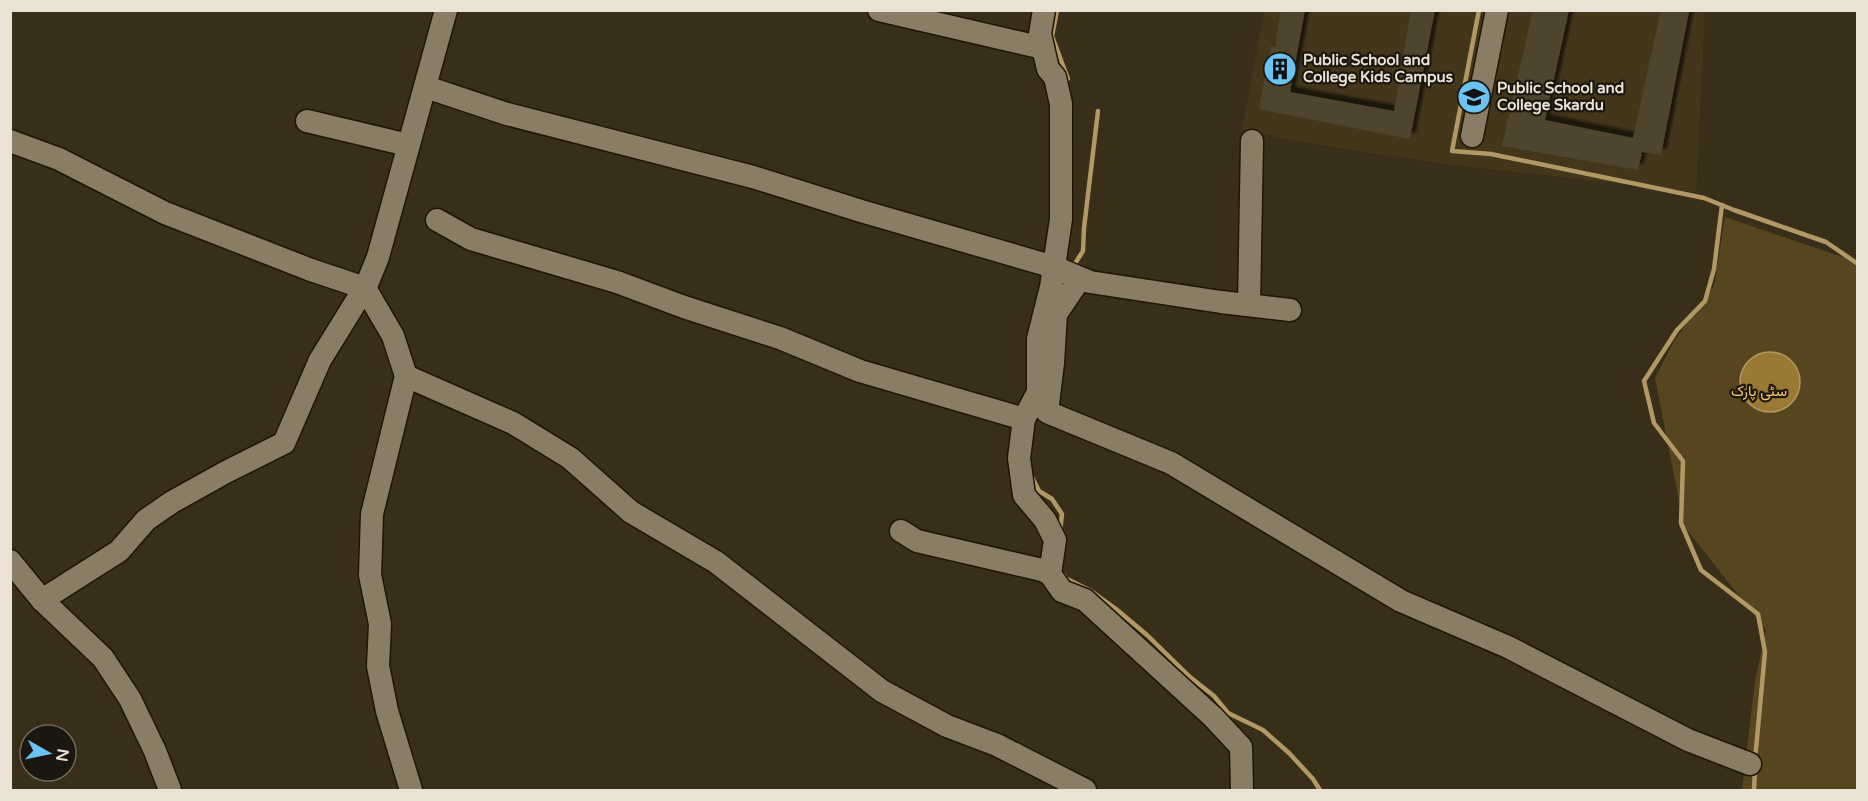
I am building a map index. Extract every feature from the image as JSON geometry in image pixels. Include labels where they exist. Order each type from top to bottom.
[{"type":"street","points":[[42,600],[119,551],[146,520],[172,502],[285,443],[320,360],[365,288],[378,257],[446,10]]},
{"type":"street","points":[[879,10],[1042,48]]},
{"type":"street","points":[[1044,10],[1040,34],[1042,48],[1048,69],[1055,77],[1061,104],[1061,219],[1054,267],[1038,339],[1038,392],[1024,419],[1020,458],[1024,495],[1045,520],[1055,540],[1050,574]]},
{"type":"street","points":[[1472,136],[1497,10]]},
{"type":"street","points":[[426,87],[507,114],[753,177],[1054,267],[1084,280],[1290,310]]},
{"type":"street","points":[[307,121],[408,145]]},
{"type":"street","points":[[10,141],[60,159],[165,213],[311,270],[365,288],[393,336],[406,376],[372,514],[370,575],[380,624],[378,666],[387,711],[411,790]]},
{"type":"street","points":[[1248,305],[1252,141]]},
{"type":"street","points":[[437,220],[471,239],[617,282],[684,307],[780,338],[860,370],[1024,419]]},
{"type":"street","points":[[1084,280],[1077,283],[1056,314],[1047,412],[1171,463],[1401,600],[1508,647],[1688,741],[1750,764]]},
{"type":"street","points":[[406,376],[513,423],[570,458],[631,512],[716,562],[882,691],[947,726],[997,745],[1085,790]]},
{"type":"street","points":[[901,531],[917,541],[1042,570],[1050,574],[1062,591],[1085,600],[1213,717],[1241,747],[1242,790]]},
{"type":"street","points":[[10,561],[42,600],[103,658],[124,691],[154,751],[170,790]]},
{"type":"shaded area","name":"Public School and College Skardu","points":[[1264,11],[1705,11],[1696,192],[1443,164],[1293,141],[1242,129]]},
{"type":"shaded area","points":[[1764,352],[1776,352],[1787,357],[1795,365],[1800,382],[1798,394],[1787,407],[1776,412],[1764,412],[1753,407],[1745,399],[1740,388],[1740,376],[1745,365],[1753,357]]},
{"type":"green space","name":"سٹی پارک","points":[[1725,217],[1857,262],[1857,790],[1742,790],[1755,681],[1766,630],[1684,526],[1655,378],[1674,341],[1714,286]]},
{"type":"building","name":"Public School and College Kids Campus","points":[[1281,10],[1305,10],[1290,92],[1394,111],[1411,10],[1435,10],[1410,139],[1259,109],[1271,46],[1275,47]]},
{"type":"building","points":[[1533,10],[1569,10],[1545,120],[1633,138],[1661,10],[1689,12],[1661,155],[1642,152],[1638,170],[1502,146]]},
{"type":"waterway","points":[[1057,10],[1052,36],[1068,79]]},
{"type":"waterway","points":[[1479,10],[1452,151],[1491,154],[1704,198],[1826,242],[1858,264]]},
{"type":"waterway","points":[[1076,262],[1083,251],[1098,111]]},
{"type":"waterway","points":[[1722,205],[1714,269],[1705,301],[1677,330],[1644,381],[1654,423],[1683,461],[1681,523],[1701,570],[1758,614],[1765,652],[1755,760]]},
{"type":"waterway","points":[[1032,477],[1039,491],[1052,499],[1062,514],[1060,532]]},
{"type":"waterway","points":[[1064,575],[1065,578],[1091,591],[1116,609],[1147,635],[1190,677],[1214,696],[1228,713],[1263,730],[1289,753],[1320,790]]},
{"type":"waterway","points":[[1754,790],[1755,768]]},
{"type":"place","name":"Public School and College Kids Campus","points":[[1280,69]]},
{"type":"place","name":"Public School and College Skardu","points":[[1474,97]]}]
